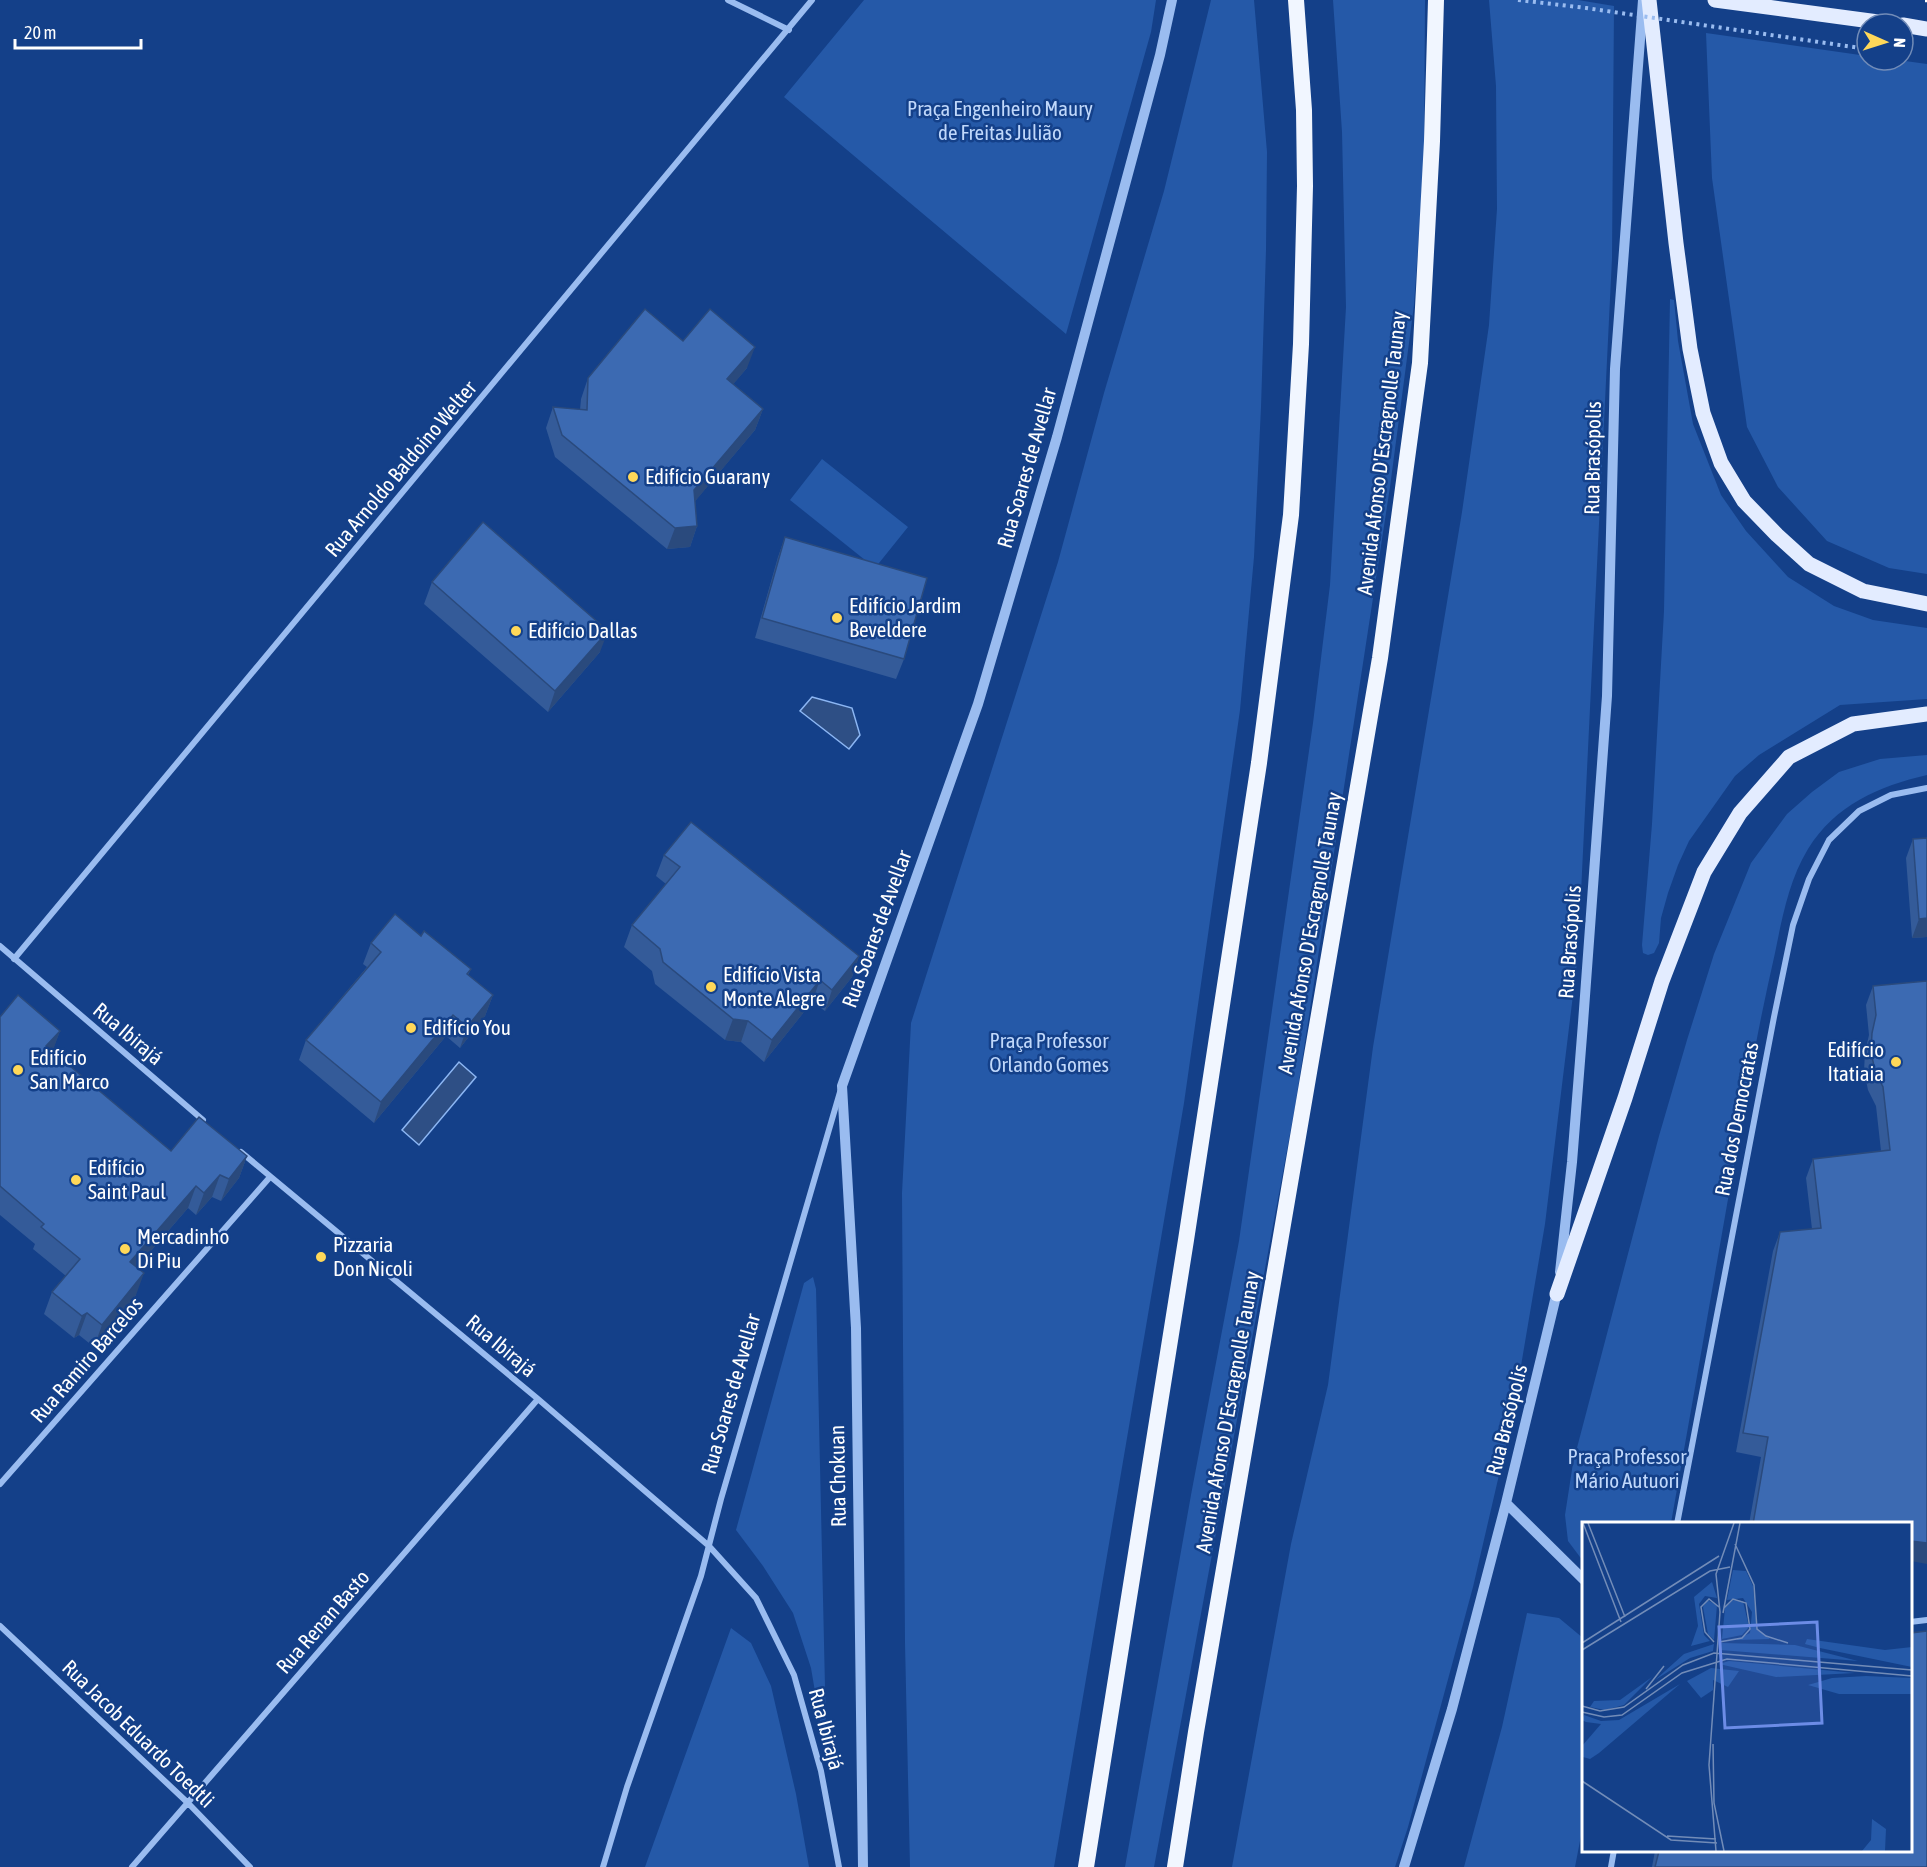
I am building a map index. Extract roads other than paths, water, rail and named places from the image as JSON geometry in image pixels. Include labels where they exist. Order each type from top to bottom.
[{"type":"highway","points":[[1086,1867],[1257,774],[1291,515],[1301,344],[1305,186],[1304,110],[1296,0]]},
{"type":"highway","name":"Avenida Afonso D'Escragnolle Taunay","points":[[1175,1867],[1196,1732],[1380,658],[1420,363],[1432,141],[1436,0]]},
{"type":"main road","points":[[1649,0],[1690,349],[1703,413],[1721,463],[1744,501],[1809,564],[1863,591],[1927,604]]},
{"type":"main road","points":[[1716,0],[1855,19]]},
{"type":"main road","points":[[1557,1294],[1626,1098],[1666,970],[1704,872],[1740,813],[1789,757],[1853,724],[1927,714]]},
{"type":"street","points":[[728,0],[789,30]]},
{"type":"street","name":"Rua Arnoldo Baldoino Welter","points":[[14,959],[812,0]]},
{"type":"street","name":"Rua Soares de Avellar","points":[[603,1867],[627,1787],[701,1576],[721,1499],[842,1086],[978,704],[1069,394],[1160,55],[1172,0]]},
{"type":"street","name":"Rua Brasópolis","points":[[1404,1867],[1452,1709],[1506,1503],[1557,1294],[1573,1150],[1607,696],[1615,369],[1643,0]]},
{"type":"street","name":"Rua dos Democratas","points":[[1677,1522],[1774,1017],[1796,916],[1809,879],[1829,840],[1844,825],[1859,811],[1892,795],[1927,788]]},
{"type":"street","name":"Rua Ibirajá","points":[[0,946],[206,1122]]},
{"type":"street","name":"Rua Chokuan","points":[[842,1086],[856,1328],[863,1867]]},
{"type":"street","name":"Rua Ibirajá","points":[[233,1146],[538,1399],[709,1546],[756,1598],[794,1675],[821,1771],[839,1867]]},
{"type":"street","name":"Rua Ramiro Barcelos","points":[[0,1484],[270,1177]]},
{"type":"street","name":"Rua Renan Basto","points":[[132,1867],[538,1399]]},
{"type":"street","points":[[1506,1503],[1582,1578]]},
{"type":"street","points":[[1912,1622],[1927,1620]]},
{"type":"street","name":"Rua Jacob Eduardo Toedtli","points":[[0,1626],[188,1803],[250,1867]]},
{"type":"street","points":[[1611,1867],[1614,1852]]},
{"type":"place","name":"Edifício Guarany","points":[[633,477]]},
{"type":"place","name":"Edifício Jardim Beveldere","points":[[837,618]]},
{"type":"place","name":"Edifício Dallas","points":[[516,631]]},
{"type":"place","name":"Edifício Vista Monte Alegre","points":[[711,987]]},
{"type":"place","name":"Edifício You","points":[[411,1028]]},
{"type":"place","name":"Edifício Itatiaia","points":[[1896,1062]]},
{"type":"place","name":"Edifício San Marco","points":[[18,1070]]},
{"type":"place","name":"Edifício Saint Paul","points":[[76,1180]]},
{"type":"place","name":"Mercadinho Di Piu","points":[[125,1249]]},
{"type":"place","name":"Pizzaria Don Nicoli","points":[[321,1257]]},
{"type":"park label","name":"Praça Engenheiro Maury de Freitas Julião","points":[[1000,121]]},
{"type":"park label","name":"Praça Professor Orlando Gomes","points":[[1049,1053]]},
{"type":"park label","name":"Praça Professor Mário Autuori","points":[[1627,1469]]}]
